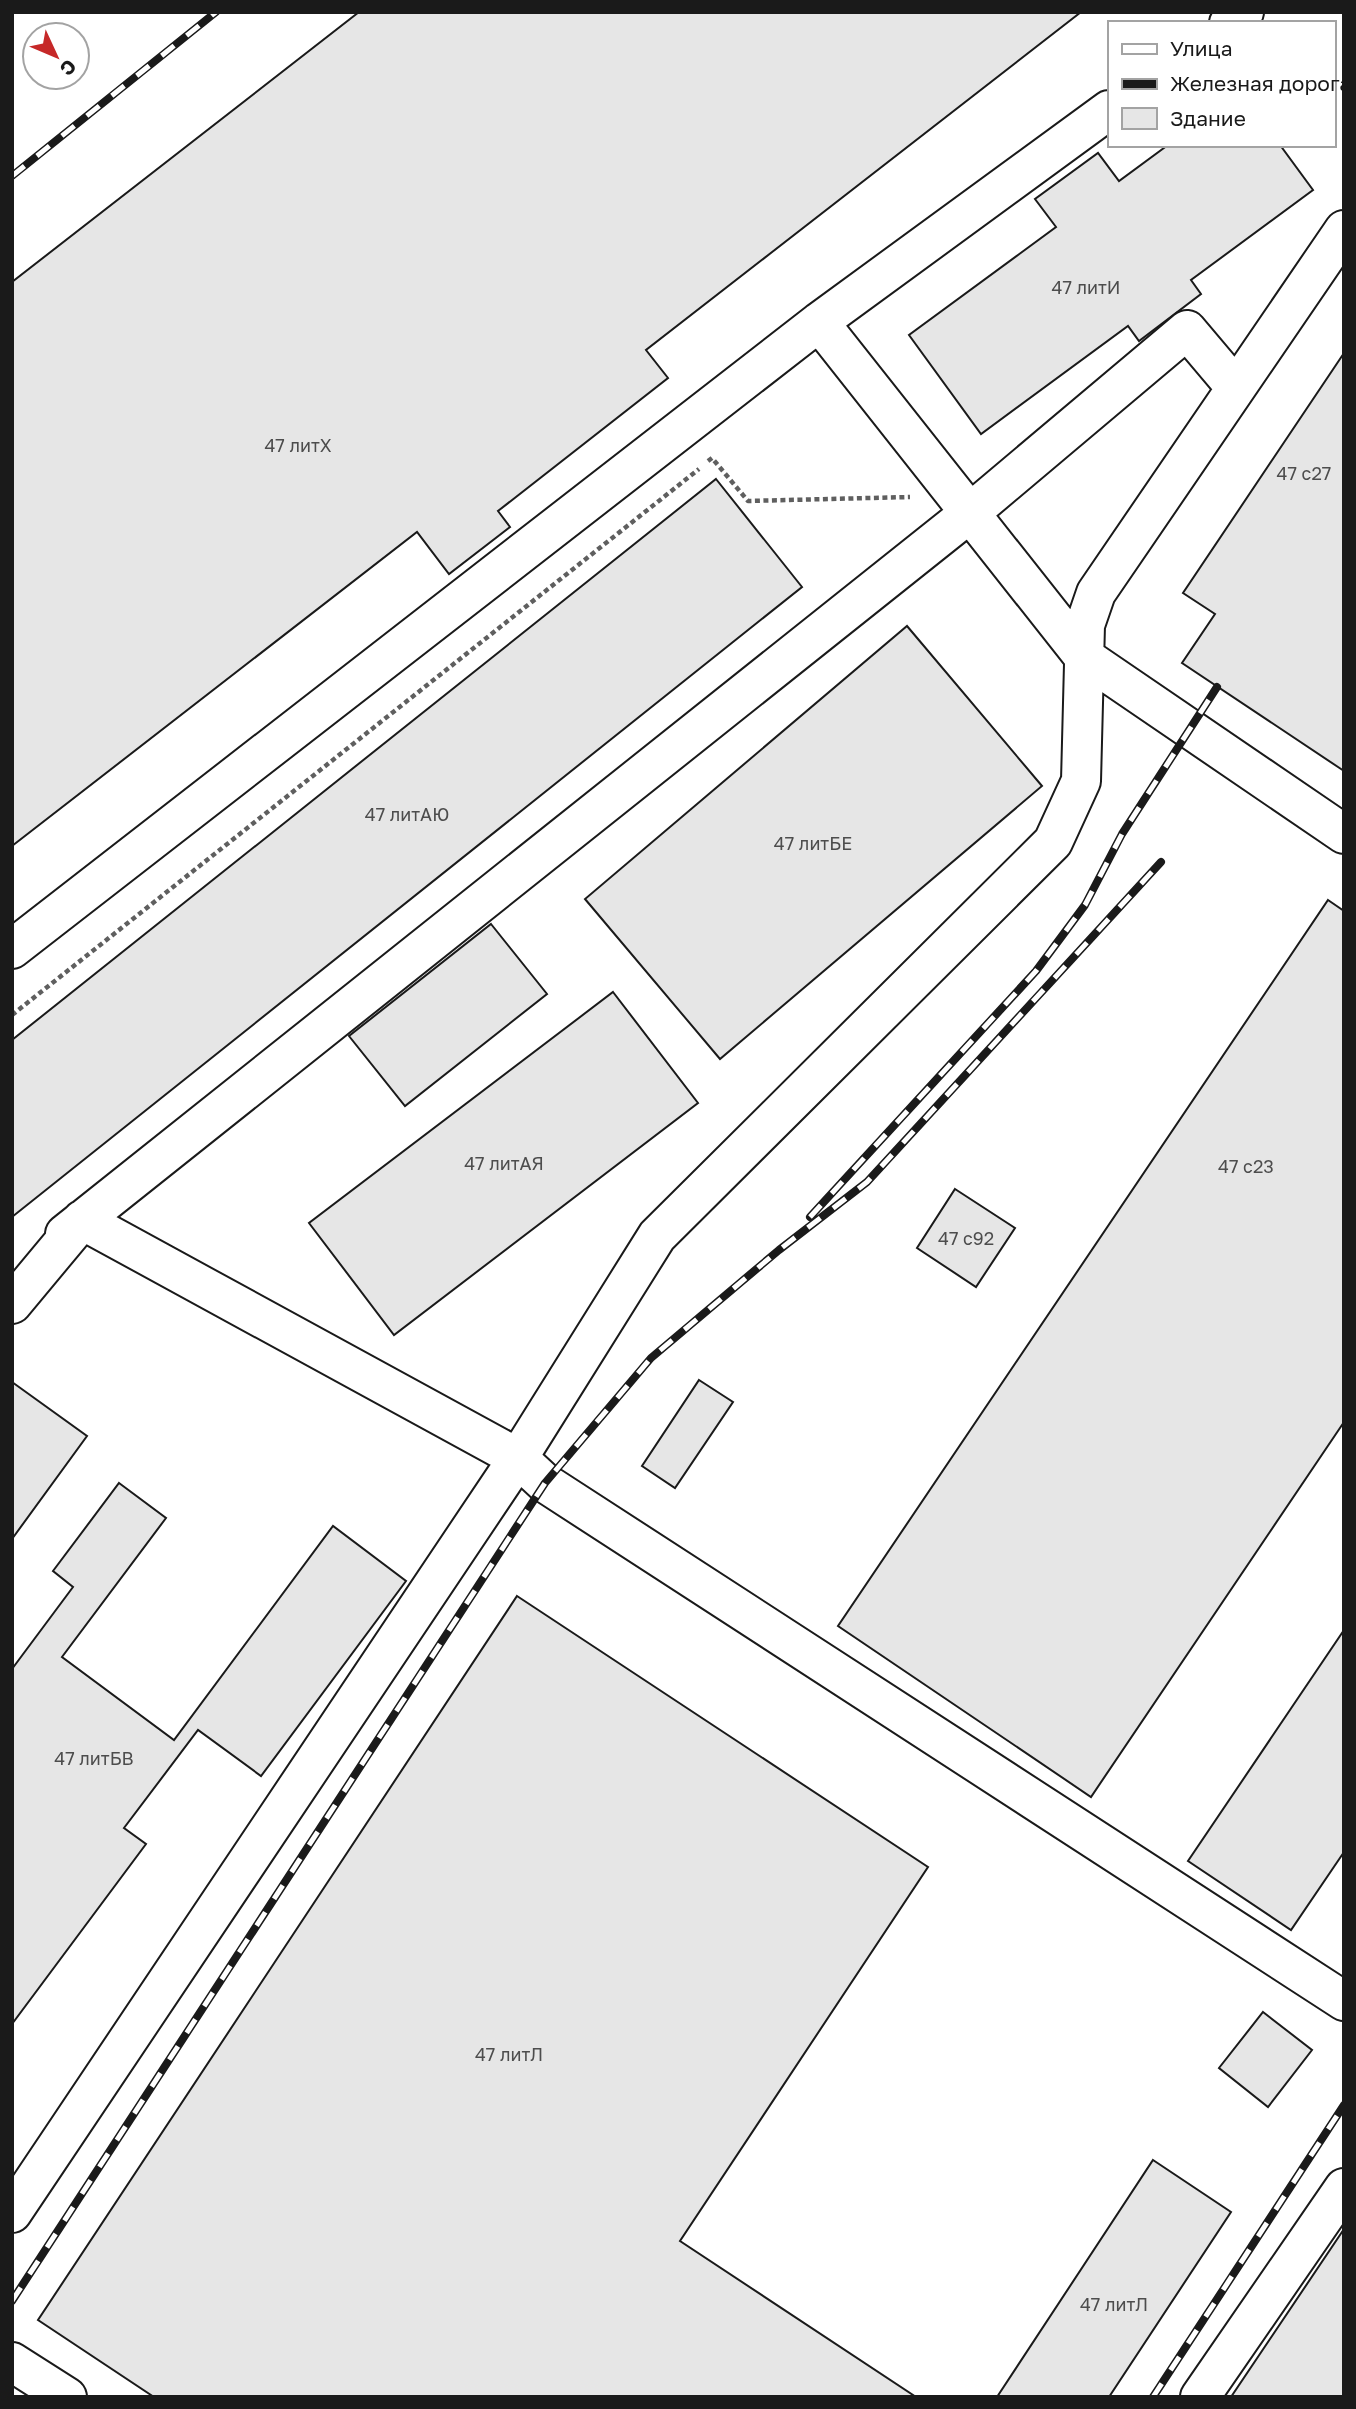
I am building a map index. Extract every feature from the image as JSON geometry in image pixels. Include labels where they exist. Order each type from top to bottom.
[{"type":"lane","points":[[12,949],[819,322],[1108,111]]},
{"type":"lane","points":[[12,2213],[518,1458],[657,1236],[1053,842],[1081,781],[1085,625],[1096,593],[1344,230]]},
{"type":"lane","points":[[819,322],[1083,656],[1344,834]]},
{"type":"lane","points":[[12,1277],[964,504],[1187,330],[1236,388]]},
{"type":"lane","points":[[12,1304],[82,1220]]},
{"type":"lane","points":[[82,1220],[518,1458],[545,1483],[1344,2001]]},
{"type":"lane","points":[[1200,2397],[1344,2188]]},
{"type":"lane","points":[[12,2362],[67,2397]]},
{"type":"lane","points":[[12,2375],[32,2397]]},
{"type":"path","points":[[12,1015],[712,458],[748,500],[964,504]]},
{"type":"building","points":[[359,12],[1081,12],[646,350],[668,378],[498,511],[510,527],[449,574],[417,532],[12,846],[12,282]]},
{"type":"building","points":[[1165,147],[1281,147],[1313,190],[1191,280],[1201,294],[1139,341],[1128,326],[981,434],[909,335],[1056,227],[1035,199],[1098,153],[1119,181]]},
{"type":"building","points":[[1344,353],[1344,771],[1182,663],[1215,614],[1183,593]]},
{"type":"building","points":[[716,479],[802,587],[12,1217],[12,1040]]},
{"type":"building","points":[[907,626],[1042,786],[720,1059],[585,899]]},
{"type":"building","points":[[1328,900],[1344,911],[1344,1422],[1091,1797],[838,1626]]},
{"type":"building","points":[[491,924],[547,994],[405,1106],[349,1036]]},
{"type":"building","points":[[613,992],[698,1103],[394,1335],[309,1223]]},
{"type":"building","points":[[955,1189],[1015,1228],[976,1287],[917,1248]]},
{"type":"building","points":[[699,1380],[733,1402],[675,1488],[642,1466]]},
{"type":"building","points":[[12,1382],[87,1436],[12,1539]]},
{"type":"building","points":[[119,1483],[166,1518],[62,1657],[174,1740],[333,1526],[406,1581],[261,1776],[198,1730],[124,1828],[146,1844],[12,2024],[12,1669],[73,1587],[53,1571]]},
{"type":"building","points":[[517,1596],[928,1867],[680,2241],[916,2397],[154,2397],[38,2320]]},
{"type":"building","points":[[1344,1630],[1344,1852],[1291,1930],[1188,1861]]},
{"type":"building","points":[[1263,2012],[1312,2050],[1268,2107],[1219,2068]]},
{"type":"building","points":[[1153,2160],[1231,2212],[1109,2397],[997,2397]]},
{"type":"building","points":[[1344,2229],[1344,2397],[1231,2397]]},
{"type":"railway","points":[[12,176],[216,12]]},
{"type":"railway","points":[[810,1217],[1036,971],[1085,905],[1122,834],[1217,687]]},
{"type":"railway","points":[[12,2301],[545,1483],[651,1358],[779,1250],[867,1182],[1161,862]]},
{"type":"railway","points":[[1153,2397],[1344,2105]]}]
